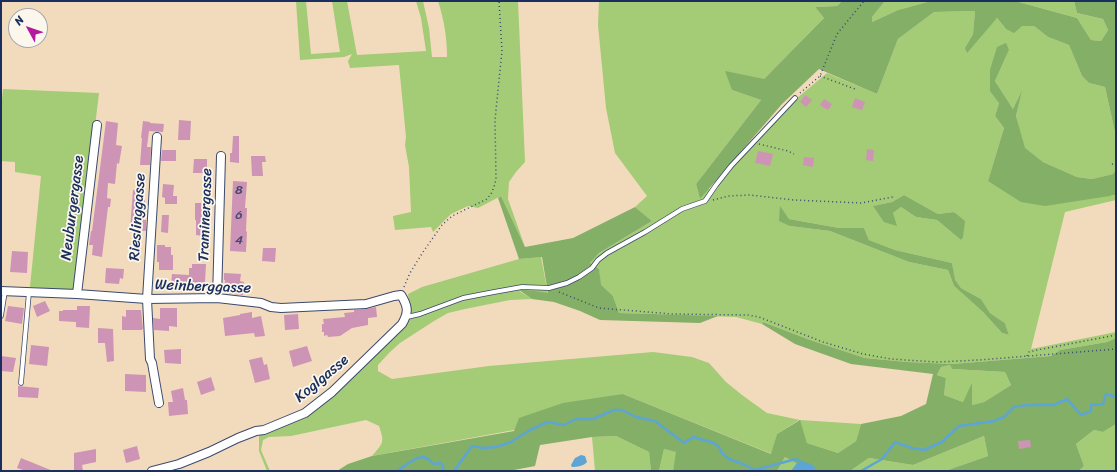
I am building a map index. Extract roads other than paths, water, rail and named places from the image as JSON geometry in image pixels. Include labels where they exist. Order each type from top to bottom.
[{"type":"street","name":"Neuburgergasse","points":[[76,294],[98,125]]},
{"type":"street","name":"Rieslinggasse","points":[[157,137],[147,299],[150,359],[159,403]]},
{"type":"street","name":"Traminergasse","points":[[217,298],[221,156]]},
{"type":"street","name":"Weinberggasse","points":[[3,291],[147,299],[217,298],[261,303],[271,307],[280,308],[366,304],[401,295],[406,306],[407,316]]},
{"type":"street","name":"Koglgasse","points":[[152,471],[179,464],[238,438],[256,431],[264,430],[305,413],[332,392],[397,330],[407,316]]},
{"type":"lane","points":[[407,316],[420,314],[463,298],[522,287],[549,288],[567,283],[579,277],[592,268],[598,260],[607,253],[682,210],[705,202],[731,166],[795,98]]},
{"type":"lane","points":[[1,316],[3,291]]},
{"type":"lane","points":[[21,383],[29,292]]},
{"type":"water","points":[[581,455],[585,456],[587,462],[582,465],[572,467],[571,465],[575,458]]},
{"type":"water","points":[[797,463],[809,463],[815,467],[816,471],[791,471]]},
{"type":"waterway","points":[[861,471],[882,459],[895,442],[912,448],[924,450],[942,442],[959,426],[994,421],[1004,417],[1014,407],[1028,405],[1054,405],[1067,399],[1081,415],[1091,411],[1091,405],[1103,404],[1106,394],[1116,397]]},
{"type":"waterway","points":[[454,471],[472,446],[483,448],[496,447],[511,442],[530,430],[548,422],[564,425],[576,419],[593,419],[614,410],[622,410],[636,417],[655,421],[684,443],[693,437],[714,443],[729,459],[755,470],[796,459],[805,464]]},
{"type":"waterway","points":[[397,471],[420,457],[423,457],[434,464],[441,463],[443,466],[443,471]]}]
